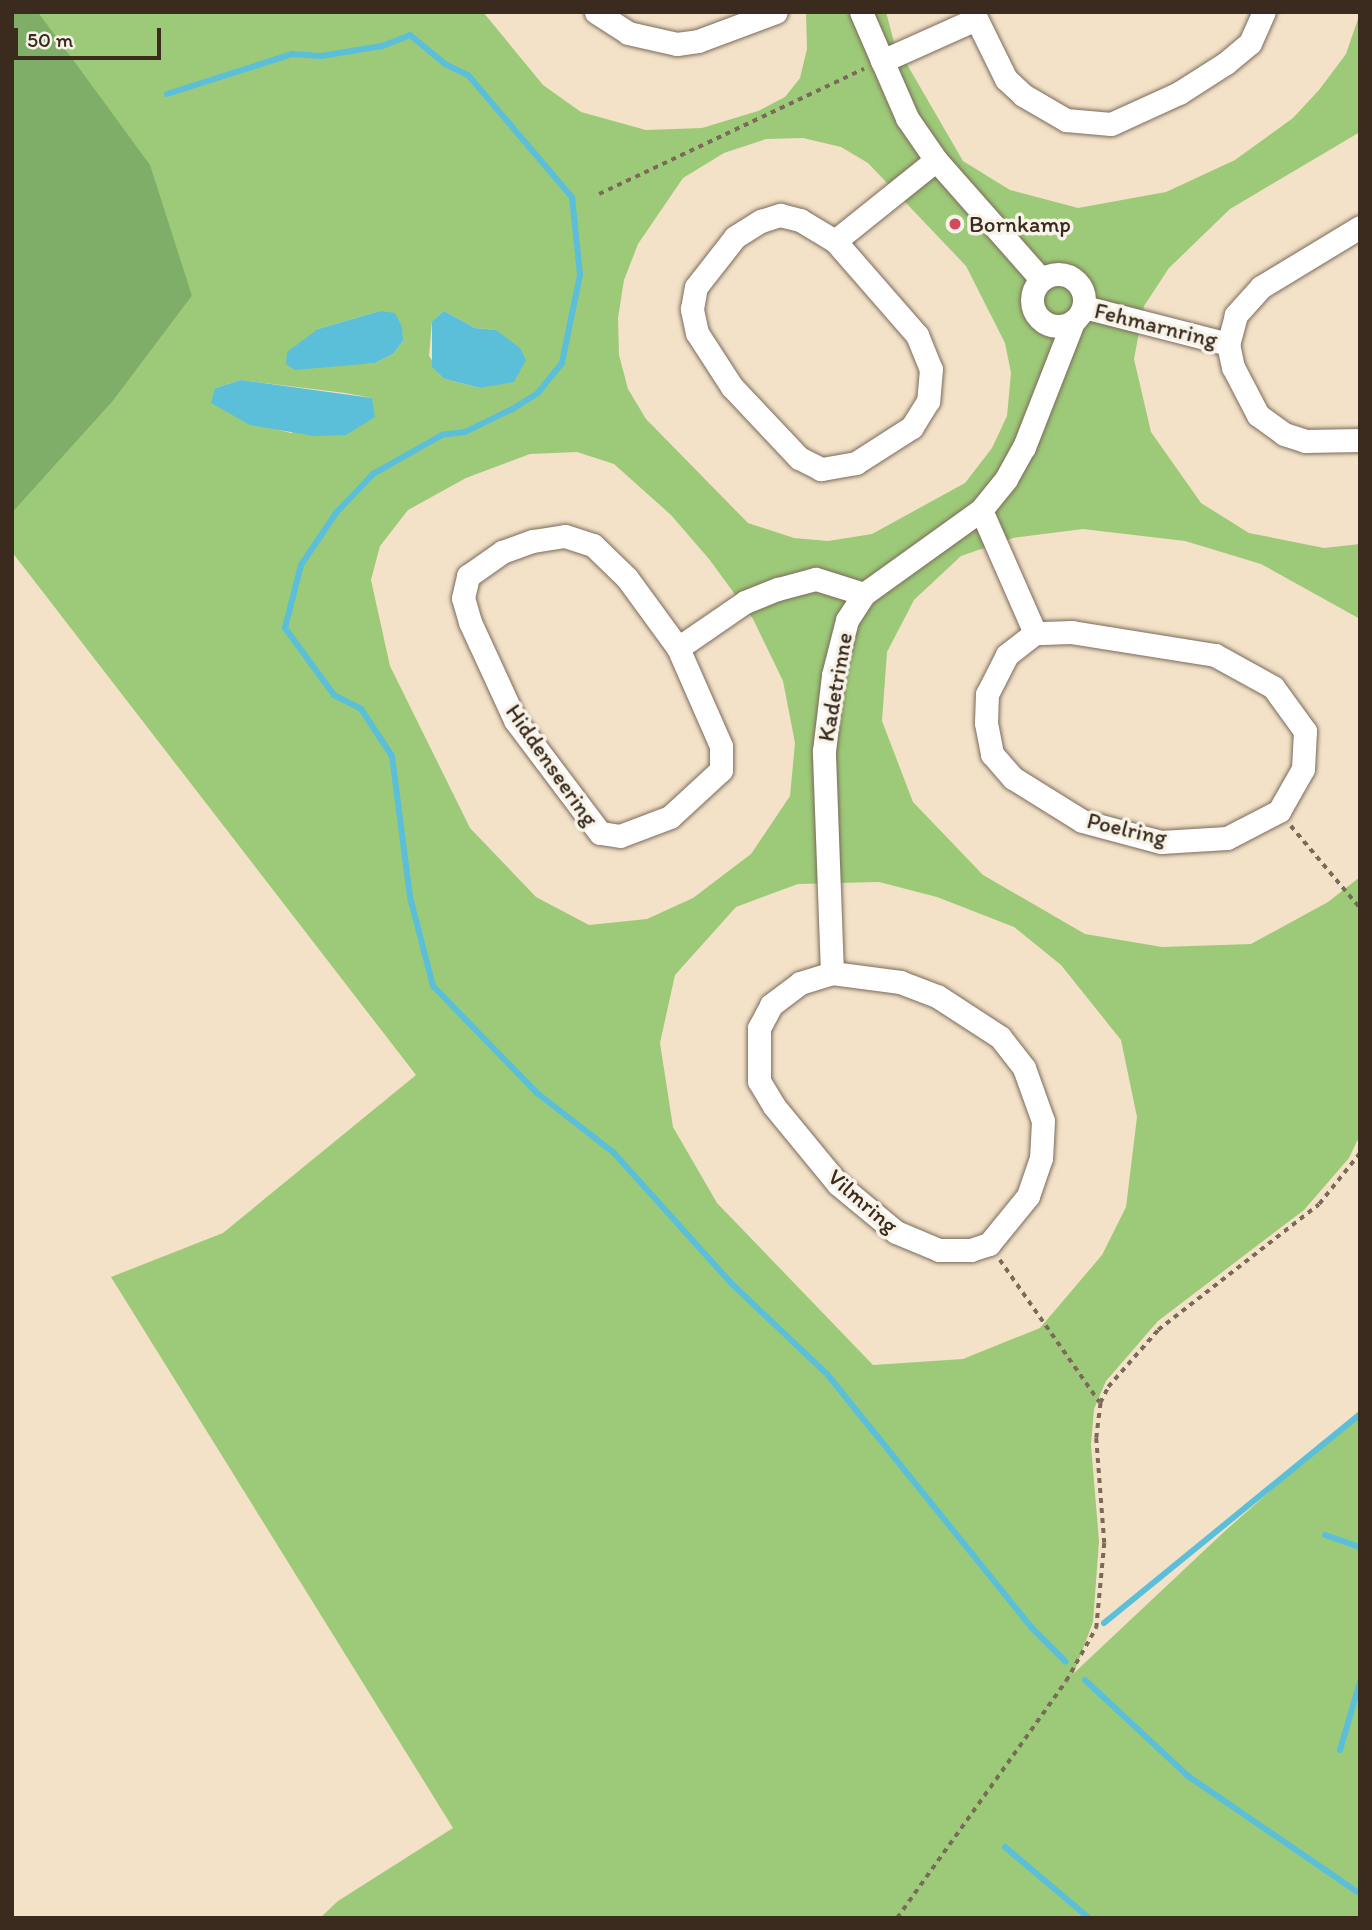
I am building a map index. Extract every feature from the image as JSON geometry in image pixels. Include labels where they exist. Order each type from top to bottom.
[{"type":"street","points":[[596,12],[628,33],[677,44],[698,41],[776,12]]},
{"type":"street","points":[[861,12],[907,118],[936,160],[1041,279]]},
{"type":"street","points":[[882,61],[974,16],[1006,79],[1023,95],[1066,120],[1111,124],[1168,99],[1226,63],[1250,43],[1265,12]]},
{"type":"street","points":[[835,241],[936,160]]},
{"type":"street","points":[[780,215],[800,220],[835,241],[917,335],[931,369],[928,401],[912,427],[856,463],[821,468],[799,458],[732,387],[697,333],[692,309],[696,286],[715,258],[735,237],[761,221],[780,215]]},
{"type":"street","name":"Fehmarnring","points":[[1360,227],[1261,287],[1236,315],[1228,344],[1233,367],[1258,415],[1284,434],[1305,441],[1360,440]]},
{"type":"street","points":[[1057,273],[1073,277],[1084,290],[1079,314],[1060,326],[1037,316],[1033,290],[1041,279],[1057,273]]},
{"type":"street","name":"Fehmarnring","points":[[1079,314],[1228,344]]},
{"type":"street","name":"Kadetrinne","points":[[832,973],[824,751],[833,675],[847,620],[864,594],[981,510],[1024,447],[1079,314]]},
{"type":"street","points":[[981,510],[1035,633],[1072,632],[1216,655],[1273,687],[1305,731],[1303,769],[1279,811]]},
{"type":"street","name":"Hiddenseering","points":[[565,536],[593,545],[627,578],[678,648],[721,746],[721,770],[670,817],[620,836],[600,833],[514,720],[470,622],[463,598],[468,576],[502,552],[533,541],[565,536]]},
{"type":"street","points":[[678,648],[745,602],[778,589],[816,579],[864,594]]},
{"type":"street","name":"Poelring","points":[[1035,633],[1007,655],[988,694],[986,723],[992,754],[1013,778],[1082,821],[1161,842],[1227,838],[1279,811]]},
{"type":"street","name":"Vilmring","points":[[832,973],[889,979],[937,996],[1000,1037],[1024,1068],[1044,1121],[1041,1158],[1028,1196],[989,1244],[971,1250],[939,1250],[896,1232],[838,1184],[764,1090],[756,1052],[759,1028],[771,1005],[800,983],[832,973]]},
{"type":"path","points":[[599,194],[882,61]]},
{"type":"path","points":[[1279,811],[1360,908]]},
{"type":"path","points":[[897,1918],[1066,1681],[1096,1628],[1104,1543],[1096,1438],[1100,1403],[1138,1348],[1320,1204],[1360,1153]]},
{"type":"path","points":[[989,1244],[1100,1403]]},
{"type":"green space","points":[[12,12],[38,12],[150,165],[192,296],[113,401],[12,513]]},
{"type":"green space","points":[[38,12],[483,12],[543,85],[581,112],[646,130],[702,128],[758,111],[785,97],[800,78],[807,49],[806,12],[886,12],[894,42],[963,161],[1010,190],[1078,208],[1166,192],[1235,160],[1293,118],[1319,90],[1346,54],[1360,13],[1360,132],[1230,209],[1169,268],[1144,306],[1134,359],[1151,432],[1201,503],[1249,533],[1324,548],[1360,544],[1360,619],[1261,564],[1185,541],[1083,529],[1013,538],[961,556],[914,600],[887,652],[882,721],[913,802],[983,875],[1085,934],[1162,947],[1251,944],[1328,902],[1360,877],[1360,1135],[1349,1158],[1304,1210],[1158,1321],[1106,1381],[1094,1409],[1091,1445],[1099,1541],[1093,1622],[1074,1673],[1226,1530],[1360,1412],[1360,1918],[320,1918],[338,1901],[453,1828],[111,1277],[223,1233],[416,1075],[12,552],[12,513],[113,401],[192,296],[72,60]],"holes":[[[803,138],[841,147],[868,163],[966,266],[1005,343],[1011,373],[1007,416],[992,448],[965,483],[872,534],[828,541],[794,538],[748,523],[646,419],[628,389],[619,355],[618,318],[624,280],[638,244],[683,178],[724,153],[766,139]],[[380,311],[403,341],[393,354],[375,363],[356,364],[318,329]],[[444,311],[475,328],[496,330],[495,385],[480,388],[445,379],[429,356],[432,321]],[[241,380],[372,398],[291,433],[243,421],[215,388]],[[577,452],[614,464],[671,515],[709,559],[753,619],[783,681],[795,743],[790,796],[751,854],[693,898],[647,919],[589,925],[536,897],[470,828],[390,666],[371,580],[380,546],[408,510],[466,478],[530,454]],[[879,882],[937,897],[1014,927],[1061,965],[1121,1040],[1137,1117],[1126,1207],[1102,1255],[1040,1328],[963,1359],[873,1365],[717,1203],[673,1127],[660,1043],[675,975],[736,907],[798,884]]]},
{"type":"water","points":[[380,311],[395,313],[402,327],[403,341],[393,354],[375,363],[295,370],[286,364],[287,352],[318,329]]},
{"type":"water","points":[[444,311],[475,328],[496,330],[520,348],[526,360],[514,382],[480,388],[445,379],[432,367],[432,321]]},
{"type":"water","points":[[241,380],[372,398],[375,417],[346,435],[314,436],[250,425],[211,403],[215,388]]},
{"type":"waterway","points":[[167,94],[292,54],[321,56],[382,46],[410,35],[445,64],[468,75],[572,197],[580,275],[562,363],[538,393],[512,409],[465,432],[442,435],[373,474],[336,513],[301,565],[285,628],[334,695],[361,709],[392,756],[410,897],[433,986],[537,1093],[614,1153],[732,1284],[827,1374],[1031,1627],[1066,1662]]},
{"type":"waterway","points":[[1104,1623],[1360,1414]]},
{"type":"waterway","points":[[1325,1535],[1360,1547]]},
{"type":"waterway","points":[[1085,1680],[1188,1776],[1356,1891]]},
{"type":"waterway","points":[[1340,1750],[1360,1682]]},
{"type":"waterway","points":[[1005,1847],[1089,1918]]},
{"type":"place","name":"Bornkamp","points":[[955,224]]}]
